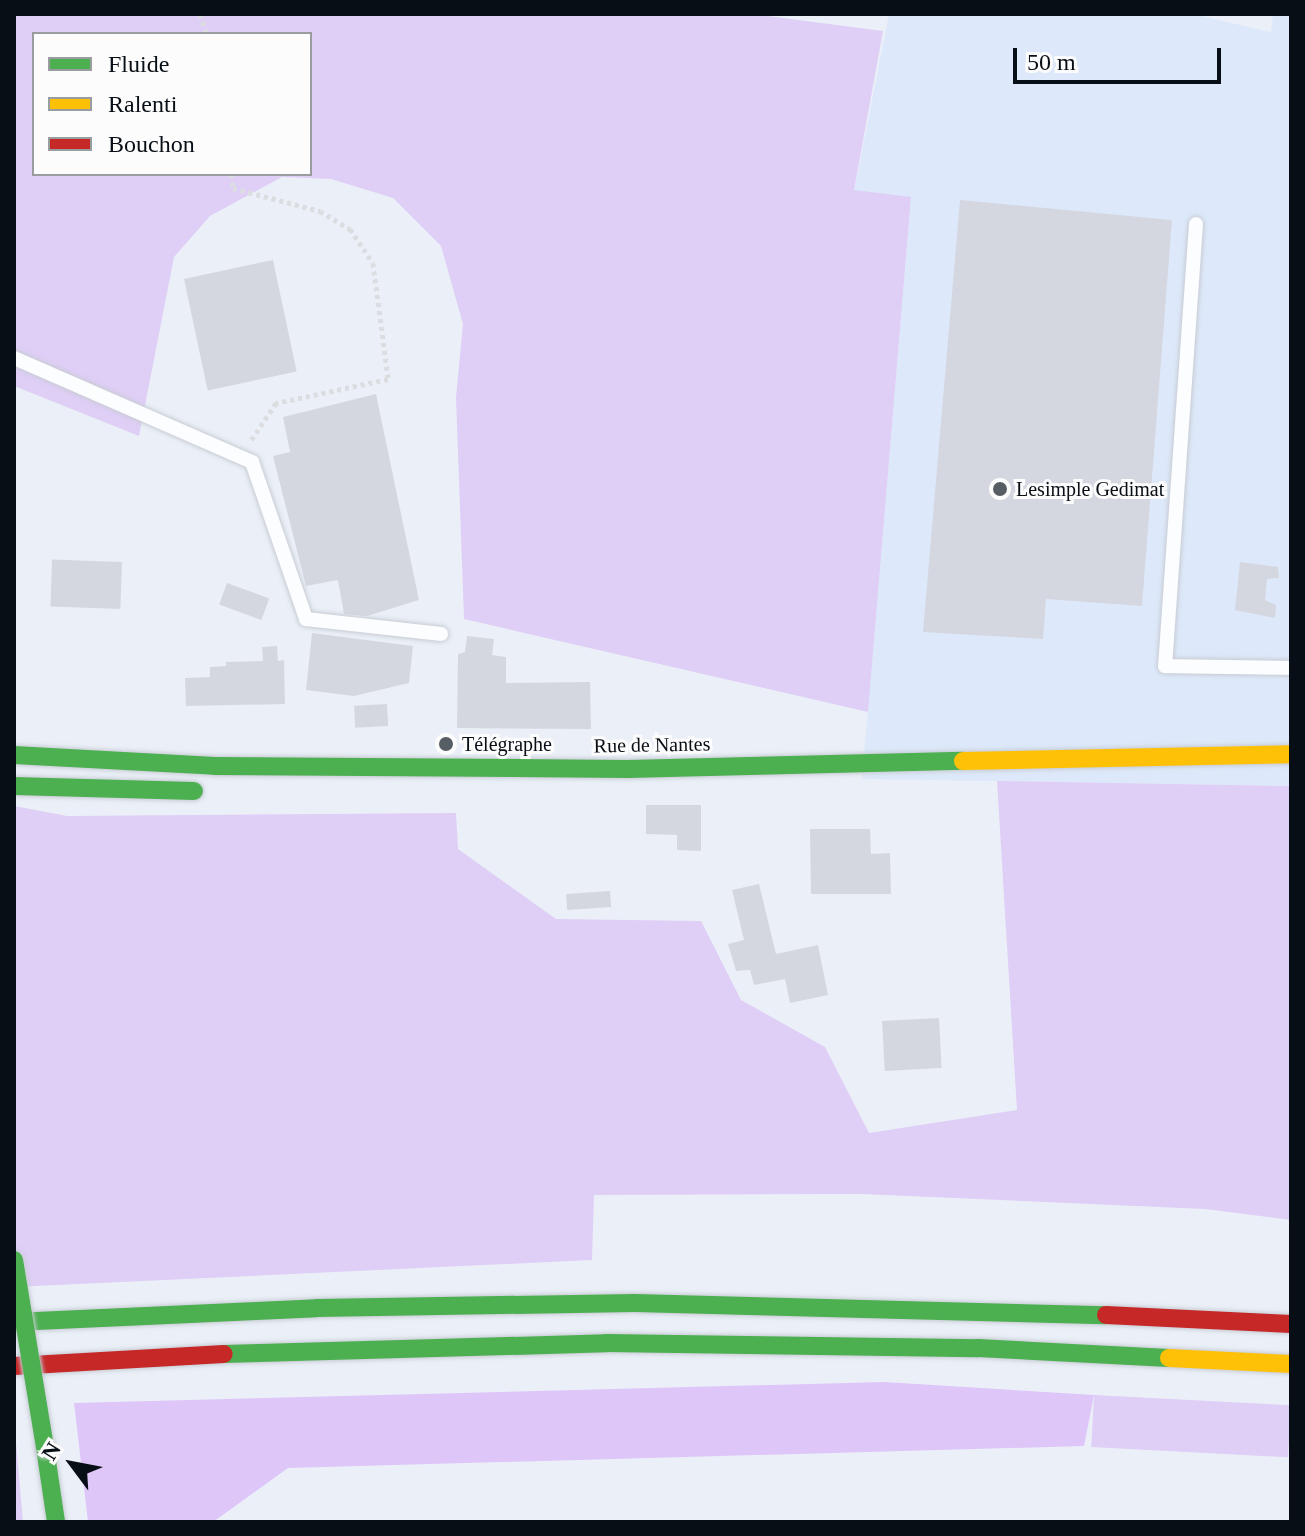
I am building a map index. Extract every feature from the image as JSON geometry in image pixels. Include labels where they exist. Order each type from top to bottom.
[{"type":"main road","name":"Rue de Nantes","points":[[14,755],[157,764],[628,769],[1291,754]]},
{"type":"main road","points":[[14,767],[105,774],[157,764]]},
{"type":"main road","points":[[358,787],[497,782],[628,769]]},
{"type":"main road","points":[[14,786],[216,791]]},
{"type":"main road","points":[[14,1260],[56,1522]]},
{"type":"main road","points":[[14,1322],[317,1308],[651,1303],[978,1308],[1291,1324]]},
{"type":"main road","points":[[14,1366],[324,1348],[590,1343],[978,1348],[1291,1364]]},
{"type":"lane","points":[[1196,224],[1165,666],[1291,668]]},
{"type":"lane","points":[[14,358],[252,462],[306,619],[441,634]]},
{"type":"path","points":[[231,176],[233,188],[320,211],[350,229],[373,263],[388,379],[276,403],[240,457]]},
{"type":"shaded area","points":[[14,14],[753,14],[883,31],[854,190],[911,197],[868,712],[464,619],[456,397],[463,324],[441,246],[393,198],[331,179],[282,177],[210,216],[174,257],[139,436],[14,386]]},
{"type":"shaded area","points":[[889,14],[1192,14],[1271,32],[1273,14],[1291,14],[1291,786],[862,779],[911,198],[854,191]]},
{"type":"shaded area","points":[[997,781],[1291,786],[1291,1220],[1205,1209],[862,1194],[594,1195],[592,1260],[14,1287],[14,806],[67,816],[456,813],[458,849],[556,919],[701,921],[741,1000],[825,1047],[869,1133],[1017,1110]]},
{"type":"shaded area","points":[[884,1382],[1094,1395],[1084,1446],[288,1468],[213,1522],[88,1522],[74,1403]]},
{"type":"shaded area","points":[[1094,1395],[1291,1405],[1288,1457],[1091,1447]]},
{"type":"shaded area","points":[[14,1419],[23,1522],[14,1522]]},
{"type":"building","points":[[960,200],[1172,220],[1142,606],[1046,599],[1043,639],[923,632]]},
{"type":"building","points":[[273,260],[297,372],[208,390],[184,279]]},
{"type":"building","points":[[376,394],[419,600],[367,616],[344,614],[338,580],[306,586],[273,456],[290,452],[283,417]]},
{"type":"building","points":[[52,560],[122,562],[120,609],[50,607]]},
{"type":"building","points":[[1240,562],[1278,567],[1279,578],[1267,579],[1265,600],[1276,605],[1275,618],[1235,610]]},
{"type":"building","points":[[227,583],[269,598],[261,620],[219,605]]},
{"type":"building","points":[[312,633],[413,646],[409,683],[354,696],[306,690]]},
{"type":"building","points":[[467,636],[494,639],[492,655],[506,657],[506,683],[590,682],[591,729],[457,728],[458,654],[465,652]]},
{"type":"building","points":[[277,646],[278,661],[284,660],[285,704],[186,706],[185,678],[210,677],[210,667],[226,666],[226,662],[263,661],[262,647]]},
{"type":"building","points":[[387,704],[388,726],[355,728],[354,706]]},
{"type":"building","points":[[646,805],[701,805],[701,851],[677,850],[677,835],[646,834]]},
{"type":"building","points":[[810,829],[870,829],[871,854],[890,853],[891,894],[811,894]]},
{"type":"building","points":[[759,884],[776,954],[818,945],[828,995],[790,1003],[785,979],[754,985],[750,970],[736,971],[728,944],[744,940],[732,890]]},
{"type":"building","points":[[610,891],[611,907],[567,910],[566,894]]},
{"type":"building","points":[[939,1018],[942,1068],[885,1071],[882,1021]]},
{"type":"traffic: fast","points":[[14,755],[215,766],[628,769],[963,761]]},
{"type":"traffic: fast","points":[[14,786],[194,791]]},
{"type":"traffic: fast","points":[[14,1260],[45,1448]]},
{"type":"traffic: fast","points":[[14,1322],[317,1308],[635,1303],[1106,1315]]},
{"type":"traffic: fast","points":[[224,1354],[606,1343],[978,1348],[1169,1358]]},
{"type":"traffic: fast","points":[[45,1448],[56,1522]]},
{"type":"traffic: slow","points":[[963,761],[1291,754]]},
{"type":"traffic: slow","points":[[1169,1358],[1291,1364]]},
{"type":"traffic: jam","points":[[1106,1315],[1291,1324]]},
{"type":"traffic: jam","points":[[14,1366],[224,1354]]},
{"type":"place","name":"Lesimple Gedimat","points":[[1000,489]]},
{"type":"place","name":"Télégraphe","points":[[446,744]]}]
